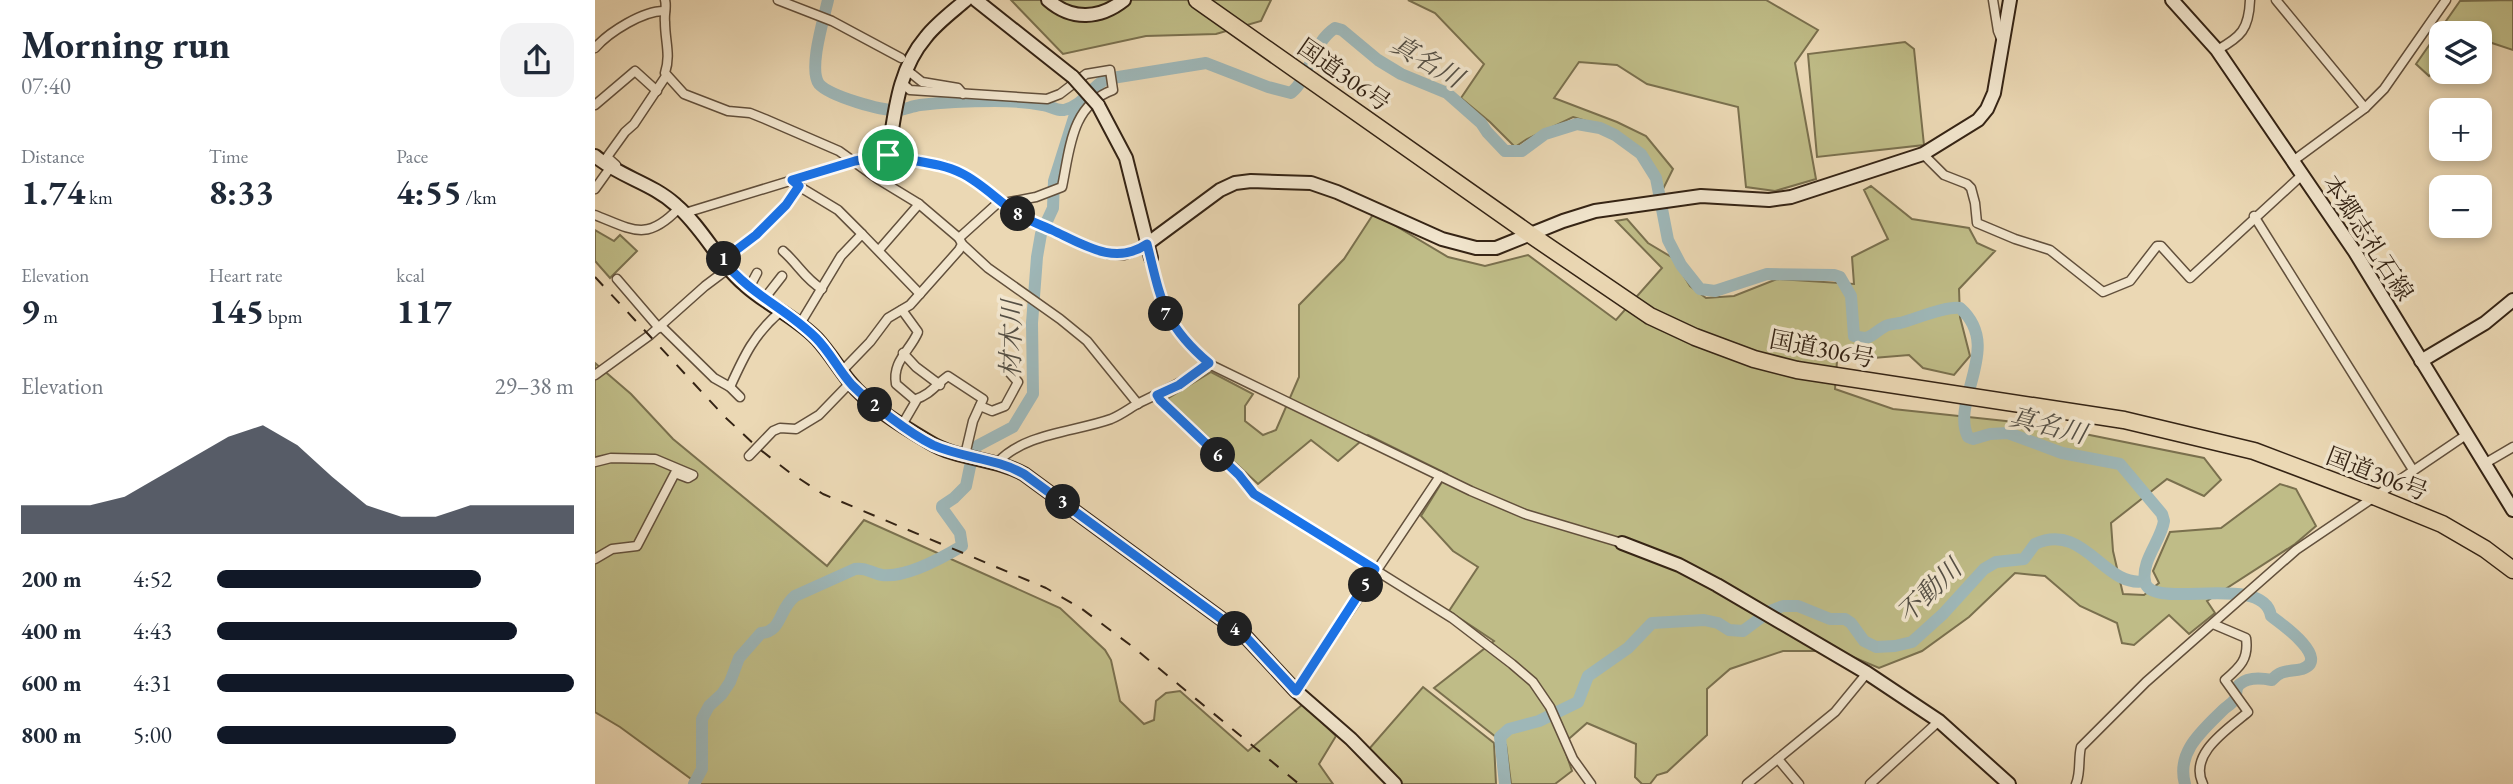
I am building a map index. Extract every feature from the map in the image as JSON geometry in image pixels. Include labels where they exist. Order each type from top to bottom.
[{"type":"highway","name":"国道306号","points":[[1197,0],[1650,316],[1695,337],[1742,355],[1797,370],[2124,420],[2254,451],[2442,524],[2485,549],[2513,570]]},
{"type":"street","points":[[778,0],[832,21],[901,58]]},
{"type":"street","points":[[888,155],[894,120],[911,58],[925,38],[966,0]]},
{"type":"street","points":[[976,0],[1073,77],[1098,105],[1126,158],[1166,313],[1179,334],[1209,363],[1440,476],[1525,514],[1622,543],[1679,565],[1867,673],[1939,721],[2009,784]]},
{"type":"street","points":[[1048,0],[1066,12],[1086,16],[1107,12],[1124,0]]},
{"type":"street","points":[[1993,0],[2002,41]]},
{"type":"street","points":[[595,215],[644,231],[657,227],[682,211],[796,183],[855,161],[888,155],[946,166],[964,174],[1019,215],[1108,254],[1124,255],[1138,250],[1220,190],[1235,183],[1251,181],[1311,183],[1442,239],[1476,248],[1504,246],[1563,221],[1595,211],[1701,196],[1769,200],[1791,197],[1923,155],[1978,120],[1987,109],[1993,93],[2010,0]]},
{"type":"street","name":"本郷志礼石線","points":[[2172,0],[2217,50],[2355,252],[2513,510]]},
{"type":"street","points":[[2217,50],[2236,40],[2243,31],[2248,20],[2249,0]]},
{"type":"street","points":[[2276,0],[2365,108]]},
{"type":"street","points":[[2293,161],[2365,108],[2384,89],[2447,0]]},
{"type":"street","points":[[595,48],[627,23],[659,11],[668,4]]},
{"type":"street","points":[[624,176],[623,170],[607,157],[634,124],[666,76],[669,57],[668,4]]},
{"type":"street","points":[[842,371],[888,318],[920,294],[961,241],[1002,202],[1036,197],[1062,187],[1080,115],[1105,93],[1113,90],[1110,70],[1086,74],[1061,94],[1048,99],[910,90],[904,86],[904,81]]},
{"type":"street","points":[[595,105],[635,71],[657,91]]},
{"type":"street","points":[[666,76],[684,94],[728,111],[750,113],[820,142],[855,161],[878,179],[919,204],[988,268],[1087,341],[1138,404]]},
{"type":"street","points":[[904,81],[958,89],[963,94]]},
{"type":"street","points":[[1923,155],[1944,175],[1971,188],[1977,223],[2050,250],[2103,292],[2130,281],[2157,246],[2161,246],[2190,278],[2254,216],[2302,175]]},
{"type":"street","points":[[595,156],[624,176],[651,187],[682,211],[748,288],[817,339],[850,383],[902,425],[932,444],[1010,466],[1024,474],[1246,637],[1296,691],[1352,739],[1395,784]]},
{"type":"street","points":[[595,189],[610,168]]},
{"type":"street","points":[[796,183],[838,210],[920,294]]},
{"type":"street","points":[[595,375],[627,354],[705,286],[786,205],[796,183]]},
{"type":"street","points":[[879,250],[919,204]]},
{"type":"street","points":[[2254,216],[2413,470]]},
{"type":"street","points":[[800,324],[843,253],[862,234]]},
{"type":"street","points":[[783,251],[800,265],[806,278],[822,289]]},
{"type":"street","points":[[748,288],[757,272]]},
{"type":"street","points":[[764,299],[782,276]]},
{"type":"street","points":[[617,279],[660,327],[714,378],[730,387],[740,397]]},
{"type":"street","points":[[2421,362],[2485,323],[2513,300]]},
{"type":"street","points":[[902,310],[918,332],[898,361],[895,382],[916,401],[902,425]]},
{"type":"street","points":[[730,387],[753,340],[781,311]]},
{"type":"street","points":[[903,353],[940,385]]},
{"type":"street","points":[[997,463],[1016,448],[1054,434],[1113,418],[1179,385],[1209,363]]},
{"type":"street","points":[[980,406],[992,411],[1006,406],[1018,382],[1010,373]]},
{"type":"street","points":[[914,400],[933,391],[945,377],[955,379],[983,398],[973,421],[970,456]]},
{"type":"street","points":[[749,456],[773,431],[780,428],[796,429],[820,415],[850,383]]},
{"type":"street","points":[[1157,395],[1239,475],[1254,494],[1451,618],[1533,682],[1553,715],[1573,759],[1591,784]]},
{"type":"street","points":[[2076,784],[2080,775],[2078,756],[2081,747],[2146,682],[2296,550],[2466,435]]},
{"type":"street","points":[[2484,464],[2513,447]]},
{"type":"street","points":[[595,462],[611,458],[655,458],[693,475],[688,478],[675,474],[637,546],[612,549],[595,559]]},
{"type":"street","points":[[1296,691],[1375,569],[1440,476]]},
{"type":"street","points":[[2203,784],[2199,777],[2205,751],[2248,712],[2225,680],[2245,659],[2246,638],[2213,624]]},
{"type":"street","points":[[1747,784],[1835,712],[1867,673]]},
{"type":"street","points":[[1870,784],[1939,721]]},
{"type":"street","points":[[1778,759],[1799,784]]},
{"type":"shaded area","points":[[1011,0],[1271,0],[1261,21],[1216,34],[1146,36],[1063,54]]},
{"type":"shaded area","points":[[1408,0],[1766,0],[1818,30],[1795,63],[1816,179],[1775,191],[1746,187],[1738,107],[1647,84],[1617,65],[1579,62],[1554,98],[1646,136],[1673,169],[1661,193],[1656,176],[1640,151],[1618,134],[1589,122],[1573,117],[1515,147],[1461,98],[1484,64],[1435,13]]},
{"type":"shaded area","points":[[2513,0],[2513,50],[2492,43],[2492,21],[2446,21],[2460,1]]},
{"type":"shaded area","points":[[1905,42],[1914,49],[1924,145],[1817,157],[1808,54]]},
{"type":"shaded area","points":[[2429,45],[2429,76],[2416,64]]},
{"type":"shaded area","points":[[1871,186],[1912,219],[1969,228],[1977,243],[1995,251],[1959,289],[1960,317],[1970,356],[1954,375],[1923,368],[1909,355],[1837,361],[1835,389],[1893,409],[2035,424],[2204,458],[2221,480],[2204,496],[2167,479],[2111,523],[2113,551],[2123,594],[2144,595],[2159,583],[2153,571],[2170,532],[2221,528],[2280,484],[2296,489],[2316,526],[2295,544],[2207,601],[2215,613],[2189,634],[2169,615],[2134,645],[2122,643],[2117,623],[2080,606],[2045,576],[2015,573],[1969,617],[1922,651],[1879,668],[1839,651],[1783,651],[1730,669],[1707,689],[1707,735],[1667,772],[1657,775],[1650,784],[1642,784],[1635,777],[1636,744],[1587,723],[1563,744],[1572,771],[1555,784],[1511,784],[1506,745],[1434,688],[1494,641],[1449,611],[1478,567],[1453,551],[1421,516],[1447,474],[1368,435],[1338,461],[1311,440],[1258,484],[1167,399],[1211,372],[1253,394],[1245,406],[1245,421],[1263,435],[1276,430],[1299,377],[1299,305],[1344,259],[1374,213],[1448,257],[1485,266],[1528,255],[1616,320],[1662,268],[1616,221],[1627,219],[1648,243],[1673,258],[1690,286],[1706,298],[1734,296],[1777,279],[1854,284],[1852,257],[1888,239],[1864,190]]},
{"type":"shaded area","points":[[595,230],[614,241],[620,235],[637,251],[610,278],[595,261]]},
{"type":"shaded area","points":[[595,363],[631,394],[673,439],[827,566],[864,520],[1060,608],[1105,650],[1111,660],[1120,701],[1144,724],[1154,720],[1156,701],[1166,693],[1180,691],[1248,751],[1303,704],[1336,736],[1319,764],[1333,784],[698,784],[595,712]]},
{"type":"shaded area","points":[[1423,687],[1494,743],[1496,784],[1400,784],[1369,749]]},
{"type":"waterway","name":"真名川","points":[[828,0],[816,56],[816,77],[819,84],[845,98],[892,110],[967,101],[1013,101],[1064,110],[1076,105],[1106,79],[1206,63],[1291,93],[1303,78],[1321,42],[1335,28],[1342,30],[1378,60],[1401,74],[1447,93],[1481,123],[1505,151],[1522,151],[1545,134],[1577,124],[1600,128],[1615,135],[1641,154],[1656,178],[1668,240],[1681,265],[1700,289],[1715,291],[1767,274],[1834,275],[1840,277],[1851,296],[1854,336],[1864,338],[1887,325],[1960,308],[1972,323],[1977,339],[1977,356],[1965,407],[1964,422],[1968,437],[1973,439],[2008,433],[2062,453],[2120,464],[2162,514],[2164,521],[2146,566],[2145,582],[2152,590],[2166,594],[2230,593],[2249,596],[2264,603],[2271,616],[2301,641],[2311,657],[2310,664],[2302,669],[2282,672],[2272,680],[2251,679],[2238,686],[2234,700],[2199,734],[2188,752],[2183,772],[2185,784]]},
{"type":"waterway","name":"材木川","points":[[694,784],[702,769],[702,719],[709,706],[730,682],[739,658],[761,633],[768,632],[777,625],[785,608],[795,596],[855,569],[865,569],[882,575],[913,570],[962,546],[960,533],[942,506],[966,486],[973,452],[977,446],[1013,427],[1033,394],[1032,323],[1037,257],[1041,234],[1053,208],[1054,181],[1078,105]]},
{"type":"waterway","name":"不動川","points":[[1505,784],[1500,737],[1509,729],[1539,721],[1578,702],[1588,676],[1628,648],[1652,623],[1704,620],[1718,623],[1729,630],[1743,631],[1770,611],[1783,606],[1798,606],[1830,619],[1845,619],[1864,641],[1876,647],[1895,646],[1912,642],[1943,614],[1984,569],[1996,562],[2024,559],[2035,544],[2052,539],[2068,541],[2131,581],[2145,581]]},
{"type":"railway","points":[[595,277],[725,417],[789,472],[823,494],[1046,588],[1082,609],[1133,647],[1299,784]]},
{"type":"route","points":[[888,155],[946,166],[964,174],[1019,215],[1091,249],[1124,255],[1147,244],[1166,313],[1179,334],[1209,363],[1179,385],[1157,395],[1160,400],[1239,475],[1254,494],[1375,569],[1296,691],[1246,637],[1024,474],[1010,466],[932,444],[886,414],[850,383],[817,339],[745,286],[723,260],[746,244],[786,205],[799,186],[792,180],[855,161],[888,155]]}]
